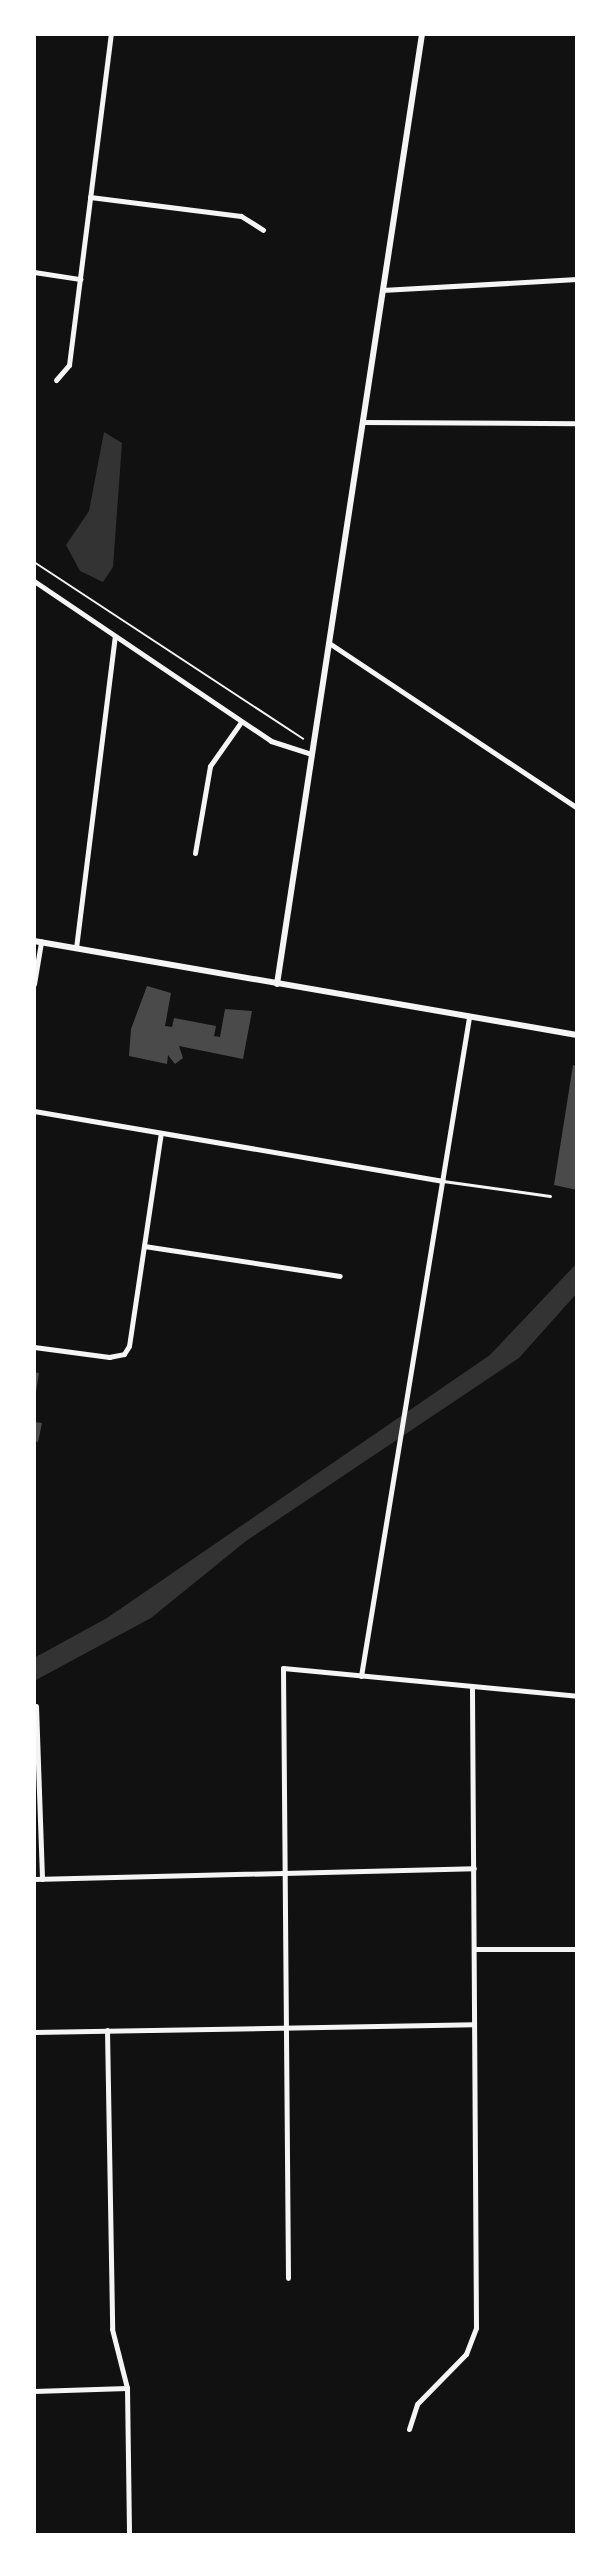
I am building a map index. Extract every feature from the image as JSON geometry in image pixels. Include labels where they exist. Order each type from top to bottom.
[{"type":"street","points":[[56,380],[69,365],[111,34]]},
{"type":"street","points":[[277,984],[422,34]]},
{"type":"street","points":[[90,197],[241,216],[263,230]]},
{"type":"street","points":[[34,272],[81,279]]},
{"type":"street","points":[[382,290],[577,279]]},
{"type":"street","points":[[362,422],[577,423]]},
{"type":"street","points":[[34,581],[241,722],[286,748],[311,754]]},
{"type":"street","points":[[76,948],[115,636]]},
{"type":"street","points":[[329,643],[577,808]]},
{"type":"street","points":[[195,853],[210,766],[241,722]]},
{"type":"street","points":[[34,984],[38,942],[577,1035]]},
{"type":"street","points":[[361,1676],[469,1017]]},
{"type":"street","points":[[34,1111],[443,1181]]},
{"type":"street","points":[[34,1347],[109,1357],[124,1354],[161,1133]]},
{"type":"street","points":[[144,1246],[340,1276]]},
{"type":"street","points":[[288,2278],[283,1668],[577,1696]]},
{"type":"street","points":[[409,2429],[417,2404],[466,2354],[476,2328],[472,1686]]},
{"type":"street","points":[[36,1706],[42,1879]]},
{"type":"street","points":[[34,1879],[474,1868]]},
{"type":"street","points":[[474,1949],[577,1949]]},
{"type":"street","points":[[34,2032],[474,2024]]},
{"type":"street","points":[[107,2030],[112,2329],[127,2388],[129,2535]]},
{"type":"street","points":[[34,2391],[127,2388]]},
{"type":"lane","points":[[443,1181],[550,1196]]},
{"type":"path","points":[[34,562],[303,739]]},
{"type":"shaded area","points":[[104,432],[122,443],[113,567],[103,582],[80,571],[66,545],[89,511]]},
{"type":"shaded area","points":[[577,1263],[577,1293],[519,1358],[246,1541],[151,1618],[34,1681],[34,1658],[107,1618],[490,1355]]},
{"type":"building","points":[[147,986],[171,993],[165,1026],[172,1027],[174,1018],[216,1026],[214,1036],[220,1037],[225,1009],[252,1011],[243,1059],[179,1046],[183,1058],[175,1064],[168,1055],[167,1064],[129,1056],[131,1029]]},
{"type":"building","points":[[573,1065],[577,1066],[577,1190],[554,1185]]},
{"type":"building","points":[[34,1372],[39,1373],[36,1392],[34,1392]]},
{"type":"building","points":[[34,1422],[42,1423],[38,1442],[34,1441]]}]
